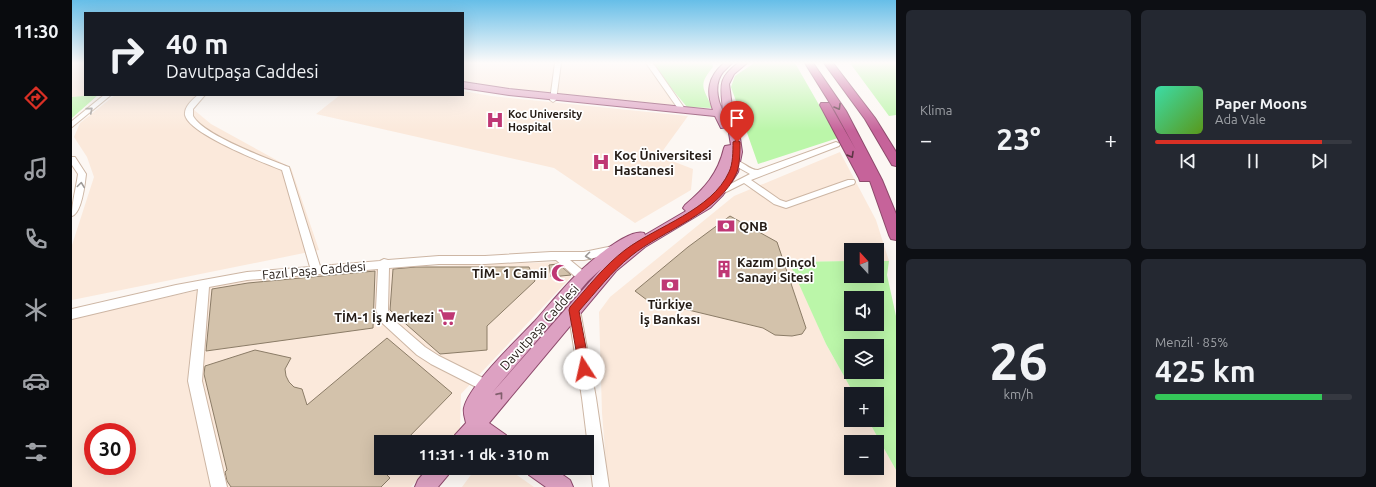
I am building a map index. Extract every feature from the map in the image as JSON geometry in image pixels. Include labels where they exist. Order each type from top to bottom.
[{"type":"highway","points":[[813,86],[874,198],[895,231]]},
{"type":"highway","points":[[824,86],[857,142],[883,198],[895,231]]},
{"type":"highway","points":[[845,86],[870,118],[896,162]]},
{"type":"highway","points":[[854,86],[880,122],[883,128],[882,137]]},
{"type":"main road","name":"Davutpaşa Caddesi","points":[[468,435],[611,267],[640,244],[706,205],[719,192],[733,172],[737,142],[712,86]]},
{"type":"main road","name":"Davutpaşa Caddesi","points":[[476,425],[473,416],[473,408],[486,386],[584,277],[615,250],[686,210],[716,182],[727,160],[729,145],[724,115],[724,86]]},
{"type":"main road","points":[[464,87],[507,95],[681,108],[724,115]]},
{"type":"main road","points":[[553,98],[724,115]]},
{"type":"main road","points":[[536,355],[540,338],[555,318],[574,297],[582,285],[584,277]]},
{"type":"main road","points":[[476,425],[490,435]]},
{"type":"main road","points":[[425,487],[435,475]]},
{"type":"main road","points":[[546,475],[563,487]]},
{"type":"street","points":[[553,98],[555,86]]},
{"type":"street","points":[[666,86],[681,108]]},
{"type":"street","points":[[72,125],[107,96]]},
{"type":"street","points":[[201,96],[190,105],[188,113],[191,121],[210,134],[286,169],[316,270]]},
{"type":"street","points":[[719,192],[759,173],[836,144]]},
{"type":"street","points":[[72,159],[82,174],[80,191],[72,213]]},
{"type":"street","points":[[735,162],[748,171],[759,173]]},
{"type":"street","points":[[745,180],[777,202],[786,205],[851,182]]},
{"type":"street","name":"Fazıl Paşa Caddesi","points":[[72,314],[204,284],[247,276],[384,263],[584,256],[615,250]]},
{"type":"street","points":[[560,257],[584,277]]},
{"type":"street","points":[[384,263],[382,309],[384,318],[421,351],[435,360],[486,386]]},
{"type":"street","points":[[204,284],[195,381],[219,487]]},
{"type":"street","points":[[574,310],[589,398],[601,487]]},
{"type":"shaded area","points":[[72,86],[84,86],[84,96],[72,97]]},
{"type":"shaded area","points":[[474,86],[662,86],[676,106]]},
{"type":"shaded area","name":"Koç Üniversitesi Hastanesi","points":[[464,91],[491,96],[688,116],[659,156],[693,169],[691,190],[635,223],[554,168],[316,114],[339,96],[464,96]]},
{"type":"shaded area","points":[[114,96],[204,96],[194,104],[193,109],[211,124],[291,168],[319,250],[72,300],[72,245],[94,177],[87,157],[74,137],[80,123]]},
{"type":"shaded area","points":[[840,152],[876,220],[883,243],[844,243],[844,261],[790,262],[826,344],[844,376],[844,379],[846,379],[850,387],[844,387],[844,427],[872,427],[876,435],[844,435],[844,475],[884,475],[884,449],[896,470],[896,487],[608,487],[602,413],[599,312],[610,297],[734,196]]},
{"type":"shaded area","points":[[884,245],[889,261],[884,261]]},
{"type":"shaded area","points":[[557,262],[571,277],[461,394],[460,431],[457,435],[374,435],[374,475],[422,475],[411,487],[72,487],[72,318],[236,282],[373,268]]},
{"type":"shaded area","points":[[471,475],[517,475],[534,487],[462,487]]},
{"type":"green space","points":[[669,86],[704,86],[712,108],[687,107]]},
{"type":"green space","points":[[731,86],[808,86],[838,138],[758,164]]},
{"type":"green space","points":[[867,86],[896,86],[896,115],[889,116]]},
{"type":"green space","points":[[84,96],[97,96],[72,118],[72,97]]},
{"type":"green space","points":[[844,261],[844,283],[884,283],[884,261],[889,261],[887,275],[896,316],[896,470],[884,449],[884,435],[876,435],[872,427],[884,427],[884,387],[850,387],[846,379],[884,379],[884,339],[844,339],[844,376],[826,344],[789,262]]},
{"type":"building","name":"Kazım Dinçol Sanayi Sitesi","points":[[730,216],[777,242],[806,328],[802,334],[792,336],[775,335],[763,328],[647,300],[635,291],[688,247]]},
{"type":"building","name":"TİM- 1 Camii","points":[[557,264],[571,275],[551,277],[549,265]]},
{"type":"building","name":"TİM-1 İş Merkezi","points":[[416,267],[529,267],[535,281],[487,326],[487,350],[440,354],[390,310],[393,269]]},
{"type":"building","points":[[375,271],[373,328],[206,351],[212,289],[248,283]]},
{"type":"building","points":[[387,338],[452,393],[411,435],[374,435],[374,475],[387,475],[390,478],[381,487],[231,487],[227,481],[225,472],[227,470],[204,374],[205,366],[255,350],[291,358],[285,369],[286,376],[294,387],[302,389],[307,405]]},
{"type":"place","name":"Koc University Hospital","points":[[495,120]]},
{"type":"place","name":"Koç Üniversitesi Hastanesi","points":[[601,162]]},
{"type":"place","name":"QNB","points":[[726,226]]},
{"type":"place","name":"Kazım Dinçol Sanayi Sitesi","points":[[724,269]]},
{"type":"place","name":"TİM- 1 Camii","points":[[560,273]]},
{"type":"place","name":"Türkiye İş Bankası","points":[[670,285]]},
{"type":"place","name":"TİM-1 İş Merkezi","points":[[447,317]]},
{"type":"route","points":[[584,369],[574,310],[611,267],[627,254],[640,244],[695,212],[713,199],[733,172],[737,152],[737,142]]}]
